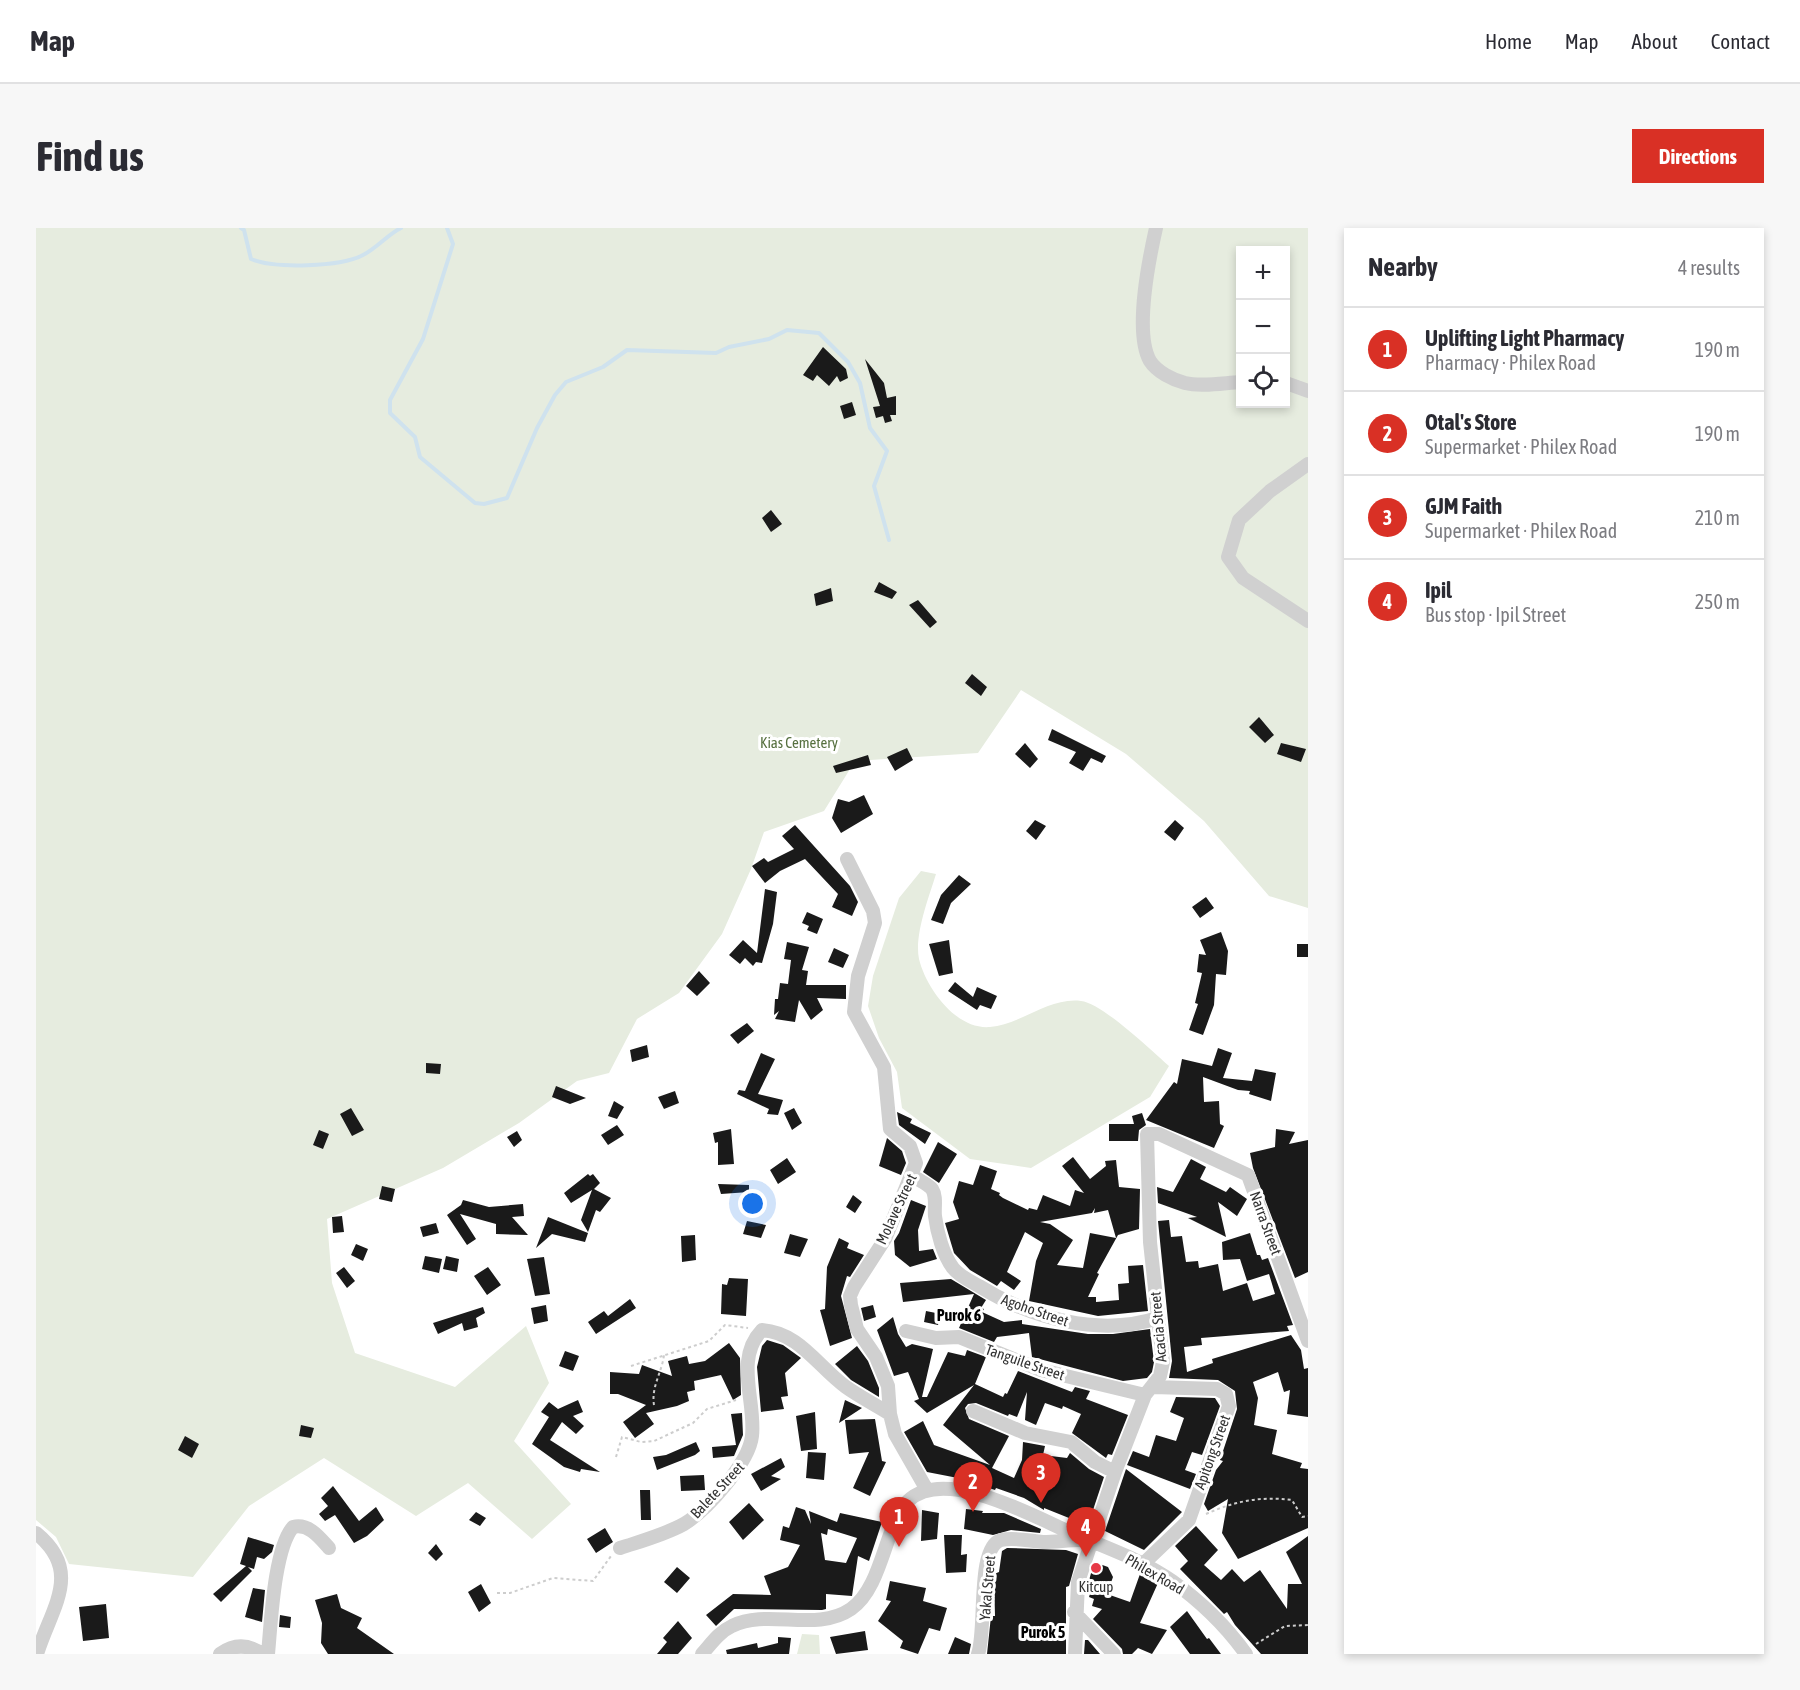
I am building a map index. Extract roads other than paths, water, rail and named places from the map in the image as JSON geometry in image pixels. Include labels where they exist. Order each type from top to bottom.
[{"type":"street","points":[[1156,228],[1147,272],[1143,330],[1150,361],[1165,376],[1186,384],[1236,382]]},
{"type":"street","points":[[1290,384],[1308,391]]},
{"type":"street","points":[[1308,464],[1270,490],[1239,520],[1228,557],[1243,578],[1308,621]]},
{"type":"street","name":"Molave Street","points":[[848,859],[873,911],[874,923],[858,976],[855,1012],[884,1067],[888,1083],[889,1125],[892,1133],[910,1146],[915,1155],[913,1176],[885,1239],[850,1296],[857,1329],[876,1357],[888,1386],[890,1414],[895,1434],[927,1490]]},
{"type":"street","name":"Acacia Street","points":[[1075,1654],[1074,1612],[1088,1540],[1163,1362],[1150,1242],[1147,1134]]},
{"type":"street","name":"Narra Street","points":[[1147,1134],[1159,1134],[1248,1175],[1308,1341]]},
{"type":"street","name":"Agoho Street","points":[[913,1176],[932,1189],[936,1219],[944,1250],[953,1268],[998,1298],[1020,1308],[1087,1325],[1137,1323],[1158,1318]]},
{"type":"street","name":"Balete Street","points":[[620,1548],[662,1534],[685,1523],[739,1470],[749,1452],[753,1434],[747,1370],[755,1338],[762,1330],[783,1334],[795,1340],[845,1387],[890,1414]]},
{"type":"street","name":"Tanguile Street","points":[[906,1331],[936,1338],[959,1337],[1041,1370],[1150,1391]]},
{"type":"street","name":"Apitong Street","points":[[1143,1564],[1189,1520],[1193,1503],[1224,1425],[1228,1400],[1226,1394],[1217,1389],[1150,1391]]},
{"type":"street","points":[[973,1411],[1025,1433],[1071,1442],[1095,1462],[1115,1472]]},
{"type":"street","points":[[702,1654],[721,1633],[745,1622],[809,1620],[833,1616],[852,1609],[864,1594],[878,1569],[899,1515],[908,1501],[927,1490]]},
{"type":"street","name":"Philex Road","points":[[927,1490],[972,1493],[998,1501],[1143,1564],[1170,1580],[1204,1607],[1249,1651]]},
{"type":"street","points":[[268,1654],[277,1581],[284,1541],[289,1532],[293,1527],[306,1528],[314,1532],[330,1548]]},
{"type":"street","points":[[36,1533],[52,1546],[63,1574],[59,1599],[37,1654]]},
{"type":"street","name":"Yakal Street","points":[[978,1654],[984,1628],[986,1562],[992,1545],[1010,1539],[1044,1542],[1088,1540]]},
{"type":"street","points":[[1074,1612],[1114,1654]]},
{"type":"street","points":[[220,1654],[234,1647],[246,1646],[262,1654]]},
{"type":"waterway","points":[[241,228],[244,230],[251,259],[291,265],[324,264],[353,259],[368,252],[401,228]]},
{"type":"waterway","points":[[447,228],[453,244],[423,339],[390,400],[390,413],[415,437],[420,457],[475,503],[484,504],[507,498],[537,428],[555,395],[566,382],[603,367],[627,350],[716,353],[729,347],[769,339],[787,330],[819,333],[848,362],[860,383],[870,428],[887,451],[874,486],[889,540]]},
{"type":"place","name":"GJM Faith","points":[[1041,1503]]},
{"type":"place","name":"Otal's Store","points":[[973,1512]]},
{"type":"place","name":"Uplifting Light Pharmacy","points":[[899,1547]]},
{"type":"place","name":"Ipil","points":[[1086,1557]]},
{"type":"place","name":"Kitcup","points":[[1096,1568]]},
{"type":"district","name":"Purok 6","points":[[959,1315]]},
{"type":"district","name":"Purok 5","points":[[1043,1632]]},
{"type":"park label","name":"Kias Cemetery","points":[[799,742]]}]
